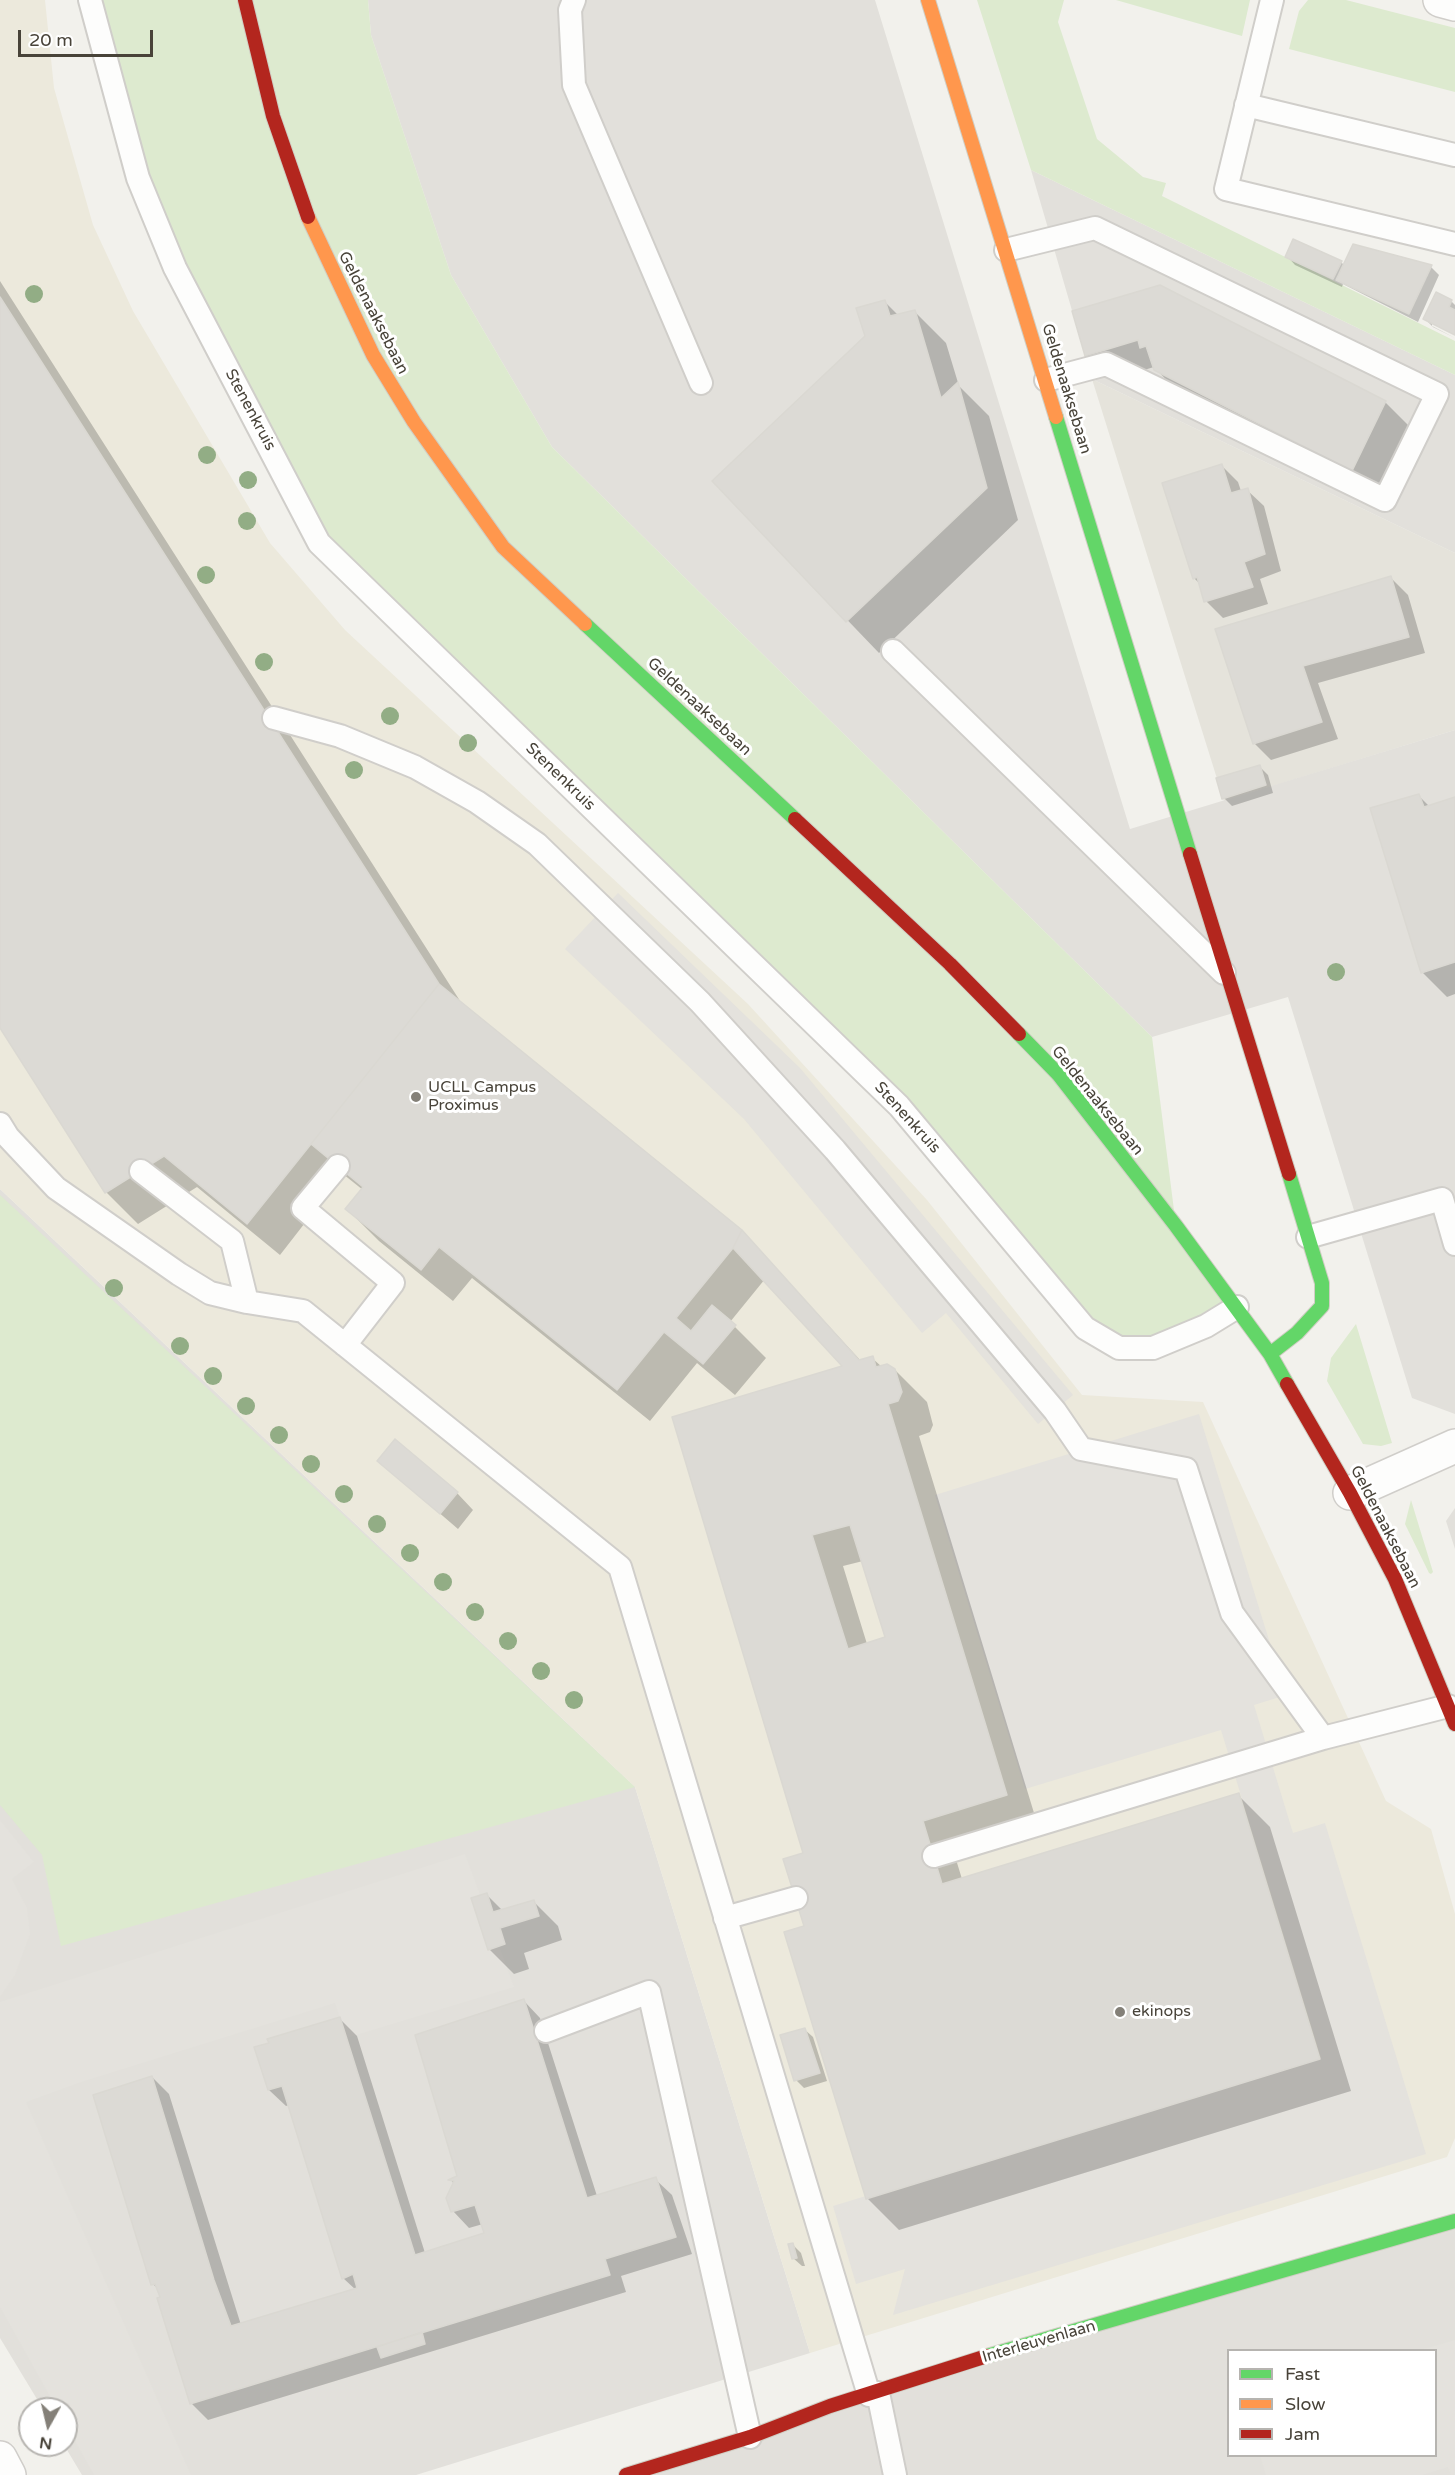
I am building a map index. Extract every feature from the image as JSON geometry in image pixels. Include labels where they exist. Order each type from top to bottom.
[{"type":"street","name":"Geldenaaksebaan","points":[[245,0],[273,116],[307,215],[373,355],[414,422],[503,547],[950,964],[1058,1074],[1270,1353],[1350,1493],[1395,1578],[1452,1715]]},
{"type":"street","name":"Geldenaaksebaan","points":[[928,0],[1322,1282],[1322,1306],[1297,1333],[1270,1353]]},
{"type":"street","points":[[1440,0],[1455,4]]},
{"type":"street","points":[[1350,1493],[1455,1446]]},
{"type":"street","name":"Interleuvenlaan","points":[[630,2474],[750,2437],[830,2406],[957,2365],[1455,2221]]},
{"type":"street","points":[[0,2458],[9,2475]]},
{"type":"lane","name":"Stenenkruis","points":[[90,0],[138,178],[171,258],[319,543],[899,1106],[1085,1328],[1119,1348],[1153,1348],[1209,1324],[1237,1307]]},
{"type":"lane","points":[[574,0],[570,10],[574,85],[701,383]]},
{"type":"lane","points":[[1272,0],[1226,189],[1455,244]]},
{"type":"lane","points":[[1246,105],[1455,156]]},
{"type":"lane","points":[[1006,250],[1095,228],[1437,394],[1385,500],[1106,364],[1046,380]]},
{"type":"lane","points":[[893,651],[1229,978]]},
{"type":"lane","points":[[274,718],[340,736],[415,767],[477,802],[537,844],[700,1002],[835,1150],[1055,1411],[1081,1449],[1185,1468],[1232,1613],[1323,1738]]},
{"type":"lane","points":[[0,1124],[8,1137],[56,1188],[179,1274],[210,1293],[247,1302],[303,1311],[620,1567],[725,1918],[873,2394],[895,2475]]},
{"type":"lane","points":[[338,1166],[303,1208],[393,1283],[345,1345]]},
{"type":"lane","points":[[141,1171],[232,1241],[247,1302]]},
{"type":"lane","points":[[1308,1237],[1442,1199],[1455,1244]]},
{"type":"lane","points":[[934,1856],[1323,1738],[1452,1715]]},
{"type":"lane","points":[[725,1918],[796,1898]]},
{"type":"lane","points":[[546,2031],[649,1992],[750,2437]]},
{"type":"shaded area","name":"UCLL Campus Proximus","points":[[0,0],[45,0],[54,88],[93,225],[133,311],[270,543],[345,630],[748,1004],[927,1200],[1082,1395],[1203,1402],[1386,1801],[1431,1829],[1455,1914],[1455,2138],[1447,2157],[810,2353],[635,1787],[0,1189]]},
{"type":"shaded area","points":[[368,0],[875,0],[1130,829],[1455,730],[1455,1414],[1412,1398],[1288,997],[1152,1037],[552,447],[451,275],[371,35]]},
{"type":"shaded area","points":[[1031,170],[1455,375],[1455,553],[1092,379]]},
{"type":"shaded area","points":[[1092,379],[1455,553],[1455,730],[1224,801]]},
{"type":"shaded area","points":[[618,893],[800,1068],[1073,1395],[1038,1424],[946,1313],[922,1333],[744,1119],[565,949]]},
{"type":"shaded area","points":[[0,1189],[635,1787],[810,2353],[416,2475],[82,2475],[71,2457],[78,2457],[78,2397],[36,2397],[0,2338]]},
{"type":"shaded area","points":[[1199,1414],[1286,1695],[1254,1705],[1293,1833],[1325,1823],[1426,2154],[893,2315],[905,2269],[856,2284],[833,2206],[1321,2058],[1221,1730],[1025,1789],[935,1495]]},
{"type":"shaded area","points":[[1455,1508],[1455,1549],[1446,1521]]},
{"type":"shaded area","points":[[0,1820],[34,1862],[12,1879],[27,1908],[30,1934],[15,1975],[0,1997]]},
{"type":"shaded area","points":[[465,1854],[514,1987],[346,2038],[335,2003],[81,2082],[26,2102],[191,2475],[94,2475],[78,2446],[78,2397],[50,2397],[0,2307],[0,2002]]},
{"type":"shaded area","points":[[1455,2221],[1455,2475],[626,2475]]},
{"type":"shaded area","points":[[1455,2340],[1455,2475],[1451,2475],[1448,2467],[1422,2475],[1266,2475],[1260,2457],[1437,2457],[1437,2349],[1424,2349]]},
{"type":"green space","points":[[87,0],[368,0],[371,35],[451,275],[552,447],[1152,1037],[1176,1226],[1237,1307],[1153,1348],[1085,1328],[899,1106],[319,543],[175,268]]},
{"type":"green space","points":[[977,0],[1064,0],[1058,22],[1097,139],[1143,177],[1166,183],[1162,196],[1455,341],[1455,375],[1031,170]]},
{"type":"green space","points":[[1116,0],[1250,0],[1242,36]]},
{"type":"green space","points":[[1308,0],[1346,0],[1455,28],[1455,92],[1289,49],[1299,11]]},
{"type":"green space","points":[[0,1195],[635,1787],[61,1946],[42,1855],[0,1805]]},
{"type":"green space","points":[[1356,1324],[1392,1443],[1381,1446],[1363,1444],[1327,1381],[1331,1358]]},
{"type":"green space","points":[[1411,1500],[1433,1572],[1431,1574],[1405,1524]]},
{"type":"building","points":[[1293,239],[1342,261],[1333,279],[1285,257]]},
{"type":"building","points":[[1353,244],[1432,265],[1409,314],[1336,280]]},
{"type":"building","points":[[1160,285],[1386,401],[1352,471],[1154,370],[1146,346],[1140,348],[1138,340],[1085,356],[1072,311]]},
{"type":"building","points":[[1436,292],[1452,300],[1449,307],[1455,310],[1455,335],[1423,319]]},
{"type":"building","points":[[0,297],[439,984],[247,1224],[164,1156],[105,1193],[0,1028]]},
{"type":"building","points":[[885,300],[890,316],[915,310],[941,398],[958,382],[987,488],[846,622],[712,481],[865,336],[856,308]]},
{"type":"building","points":[[1222,464],[1231,493],[1248,488],[1265,554],[1244,562],[1253,587],[1204,602],[1197,577],[1193,579],[1162,483]]},
{"type":"building","points":[[1391,576],[1409,637],[1303,666],[1322,722],[1253,744],[1215,629]]},
{"type":"building","points":[[1260,765],[1266,785],[1222,799],[1216,778]]},
{"type":"building","points":[[1419,794],[1424,807],[1455,797],[1455,962],[1421,973],[1370,808]]},
{"type":"building","points":[[439,984],[742,1230],[733,1248],[676,1318],[691,1331],[712,1305],[736,1325],[703,1364],[664,1332],[617,1390],[439,1247],[421,1270],[345,1209],[363,1187],[311,1144]]},
{"type":"building","points":[[742,1230],[859,1360],[873,1356],[876,1367],[887,1364],[895,1369],[902,1392],[898,1401],[888,1404],[1007,1795],[923,1821],[942,1884],[1239,1793],[1320,2059],[866,2199],[784,1932],[804,1926],[783,1859],[803,1853],[672,1417],[842,1366],[733,1248]],"holes":[[[850,1525],[885,1637],[848,1649],[812,1535]]]},
{"type":"building","points":[[395,1439],[458,1492],[440,1514],[377,1461]]},
{"type":"building","points":[[487,1893],[493,1912],[534,1900],[539,1916],[500,1928],[505,1944],[488,1950],[471,1898]]},
{"type":"building","points":[[524,1999],[587,2198],[656,2177],[676,2237],[605,2259],[610,2275],[190,2404],[157,2298],[160,2297],[155,2284],[151,2285],[93,2095],[152,2076],[214,2280],[231,2326],[357,2288],[353,2274],[342,2279],[282,2086],[268,2090],[254,2047],[269,2043],[267,2039],[340,2017],[415,2255],[484,2233],[475,2205],[451,2212],[446,2198],[454,2181],[448,2180],[457,2176],[415,2035]]},
{"type":"building","points":[[805,2028],[820,2073],[794,2081],[780,2035]]},
{"type":"building","points":[[793,2243],[797,2258],[792,2259],[788,2244]]},
{"type":"building","points":[[422,2332],[425,2344],[381,2358],[377,2347]]},
{"type":"traffic: fast","points":[[1056,417],[1190,854]]},
{"type":"traffic: fast","points":[[585,624],[795,819]]},
{"type":"traffic: fast","points":[[1019,1034],[1058,1074],[1176,1226],[1270,1354],[1287,1384]]},
{"type":"traffic: fast","points":[[1270,1354],[1297,1333],[1322,1306],[1322,1283],[1289,1174]]},
{"type":"traffic: fast","points":[[987,2356],[1455,2221]]},
{"type":"traffic: slow","points":[[928,0],[1056,417]]},
{"type":"traffic: slow","points":[[308,217],[373,355],[414,422],[503,547],[585,624]]},
{"type":"traffic: jam","points":[[245,0],[273,116],[308,217]]},
{"type":"traffic: jam","points":[[795,819],[950,964],[1019,1034]]},
{"type":"traffic: jam","points":[[1190,854],[1289,1174]]},
{"type":"traffic: jam","points":[[1287,1384],[1350,1493],[1395,1579],[1455,1724]]},
{"type":"traffic: jam","points":[[626,2475],[750,2437],[830,2406],[987,2356]]},
{"type":"place","name":"UCLL Campus Proximus","points":[[416,1097]]},
{"type":"place","name":"ekinops","points":[[1120,2012]]}]
